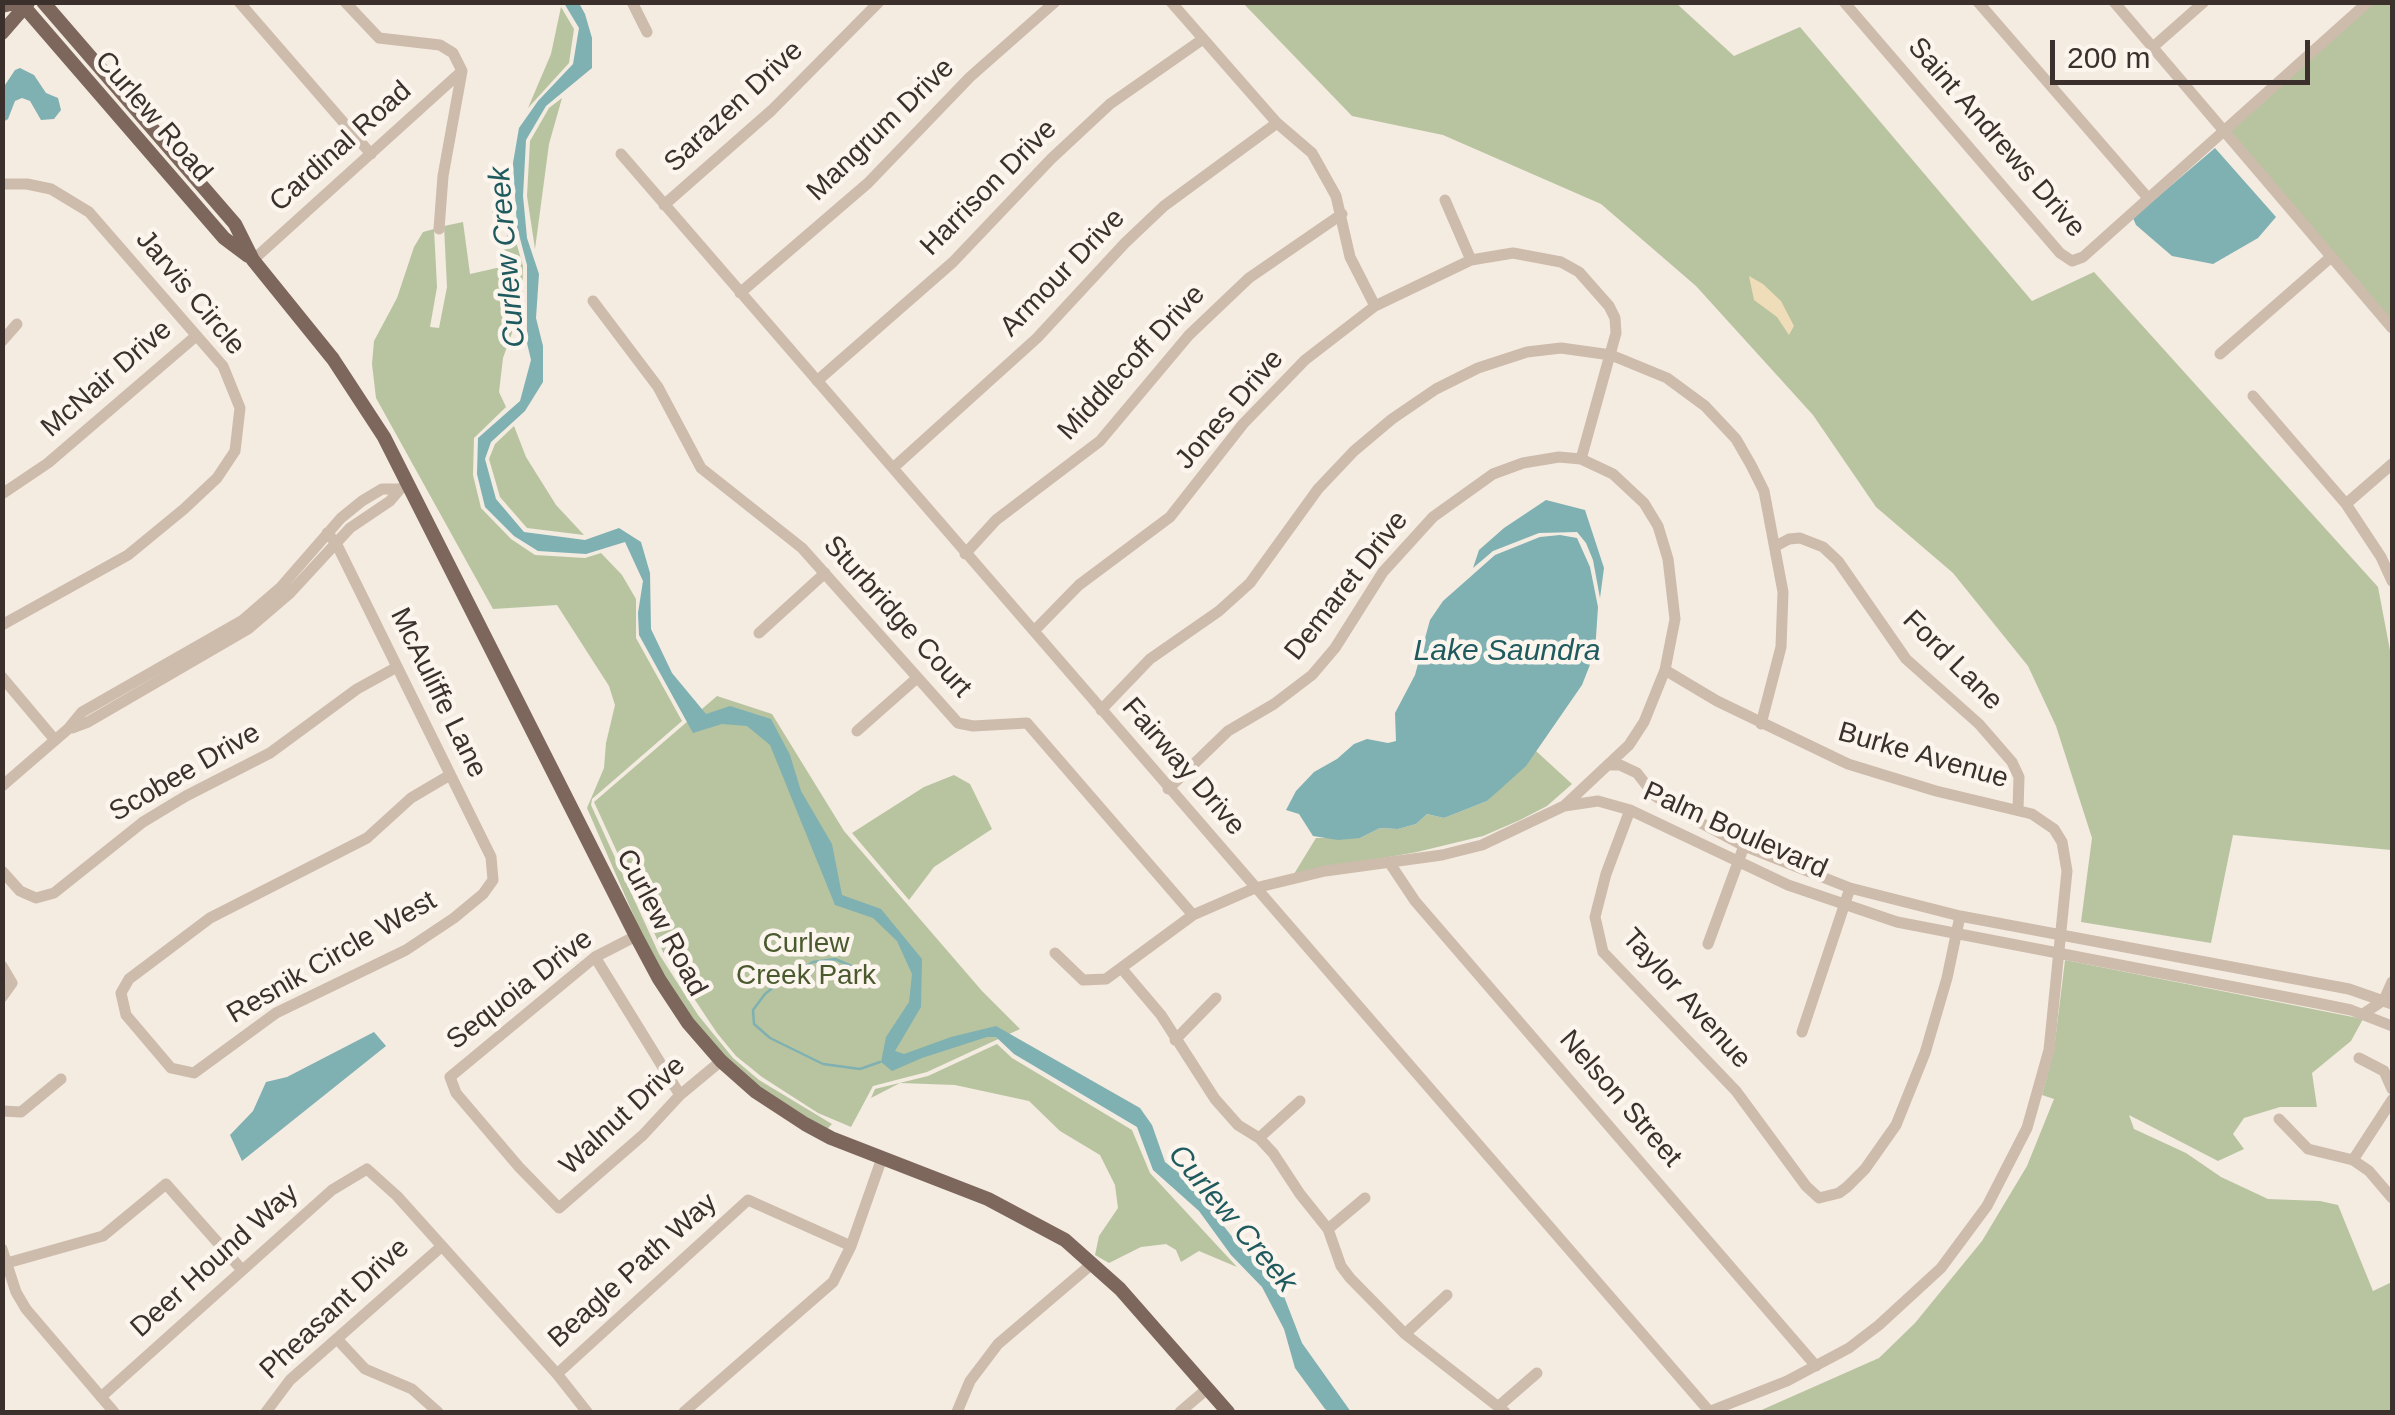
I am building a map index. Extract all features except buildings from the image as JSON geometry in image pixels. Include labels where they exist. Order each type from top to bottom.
[{"type":"main road","points":[[3,4],[26,4]]},
{"type":"main road","points":[[2,20],[26,4]]},
{"type":"main road","points":[[2,33],[26,4]]},
{"type":"main road","name":"Curlew Road","points":[[26,4],[165,144],[235,224],[253,260],[333,359],[384,437],[404,486],[636,936],[673,1002],[721,1061],[756,1092],[805,1124],[1020,1213],[1064,1240],[1093,1263],[1228,1412]]},
{"type":"main road","name":"Curlew Road","points":[[26,4],[224,238],[253,260]]},
{"type":"street","points":[[239,2],[371,154]]},
{"type":"street","points":[[344,2],[379,38],[440,44],[453,53],[462,71],[443,176],[439,229]]},
{"type":"street","points":[[632,2],[647,32]]},
{"type":"street","name":"Sarazen Drive","points":[[664,205],[772,110],[878,2]]},
{"type":"street","name":"Mangrum Drive","points":[[740,292],[868,183],[970,77],[1055,2]]},
{"type":"street","points":[[1171,2],[1277,123],[1312,153],[1329,182],[1342,214],[1350,257],[1375,306]]},
{"type":"street","name":"Saint Andrews Drive","points":[[1844,2],[2060,252],[2072,261],[2083,257],[2148,198]]},
{"type":"street","points":[[1978,2],[2148,198],[2368,2]]},
{"type":"street","points":[[2114,2],[2392,328]]},
{"type":"street","points":[[2153,47],[2204,2]]},
{"type":"street","name":"Harrison Drive","points":[[817,381],[953,262],[1110,104],[1203,39]]},
{"type":"street","name":"Cardinal Road","points":[[253,260],[462,71]]},
{"type":"street","name":"Armour Drive","points":[[893,468],[1037,338],[1164,206],[1277,123]]},
{"type":"street","name":"Fairway Drive","points":[[620,154],[1709,1412]]},
{"type":"street","name":"Jarvis Circle","points":[[2,184],[51,189],[88,212],[223,366],[240,408],[238,442],[224,469],[150,540],[2,625]]},
{"type":"street","points":[[1445,200],[1470,260]]},
{"type":"street","name":"Middlecoff Drive","points":[[965,554],[996,520],[1100,440],[1189,335],[1249,278],[1342,214]]},
{"type":"street","name":"Jones Drive","points":[[1034,631],[1079,585],[1170,517],[1268,396],[1305,360],[1375,306],[1470,260],[1526,254],[1561,262],[1598,290],[1615,318],[1616,332],[1582,459]]},
{"type":"street","points":[[2220,354],[2331,256]]},
{"type":"street","name":"Sturbridge Court","points":[[593,301],[658,388],[701,468],[777,525],[962,725],[1027,723],[1193,915]]},
{"type":"street","points":[[2,340],[16,324]]},
{"type":"street","name":"McNair Drive","points":[[2,494],[48,463],[196,336]]},
{"type":"street","points":[[1101,710],[1150,659],[1230,604],[1330,475],[1408,406],[1478,368],[1526,352],[1561,348],[1610,355],[1667,378],[1705,406],[1736,439],[1764,491],[1783,592],[1781,647],[1761,724]]},
{"type":"street","points":[[2253,396],[2346,504],[2392,581]]},
{"type":"street","name":"Demaret Drive","points":[[1168,789],[1228,731],[1274,704],[1312,675],[1335,648],[1383,572],[1433,517],[1509,467],[1540,459],[1582,459]]},
{"type":"street","points":[[1564,806],[1610,765],[1644,722],[1666,670],[1674,608],[1668,560],[1658,526],[1644,503],[1630,487],[1582,459]]},
{"type":"street","points":[[2346,504],[2392,464]]},
{"type":"street","points":[[2,786],[68,730],[82,712],[124,695],[238,629],[287,589],[372,495],[382,488],[404,486]]},
{"type":"street","name":"McAuliffe Lane","points":[[332,538],[492,857],[493,880]]},
{"type":"street","name":"Ford Lane","points":[[1776,546],[1789,538],[1800,538],[1823,548],[1838,561],[1906,659],[1979,724],[2012,762],[2019,777],[2018,810]]},
{"type":"street","points":[[759,633],[826,574]]},
{"type":"street","name":"Scobee Drive","points":[[2,871],[20,891],[36,898],[54,893],[144,822],[281,746],[357,688],[397,668]]},
{"type":"street","name":"Burke Avenue","points":[[1666,670],[1761,724],[1848,764],[2044,820],[2062,842],[2067,871],[2051,1036],[2040,1087],[2019,1144],[1987,1206],[1941,1268],[1849,1348],[1760,1393],[1709,1412]]},
{"type":"street","points":[[2,677],[55,740]]},
{"type":"street","points":[[857,731],[917,678]]},
{"type":"street","points":[[1629,745],[1637,773]]},
{"type":"street","name":"Palm Boulevard","points":[[1610,765],[1620,764],[1637,773],[1654,795],[1670,807],[1744,846],[1850,888],[1960,916],[2349,989],[2388,1002]]},
{"type":"street","name":"Resnik Circle West","points":[[450,775],[411,798],[366,838],[210,918],[129,979],[120,1003],[171,1068],[194,1074],[276,1013],[406,950],[454,918],[483,894],[493,880]]},
{"type":"street","name":"Palm Boulevard","points":[[1055,953],[1084,980],[1106,978],[1193,915],[1255,888],[1482,845],[1564,806],[1598,801],[1630,810],[1738,864],[1846,908],[1957,936],[2363,1014],[2392,1026]]},
{"type":"street","name":"Taylor Avenue","points":[[1630,810],[1606,874],[1596,917],[1598,940],[1604,952],[1736,1091],[1819,1198],[1846,1188],[1865,1169],[1896,1124],[1925,1053],[1957,936]]},
{"type":"street","points":[[1708,944],[1744,846]]},
{"type":"street","name":"Nelson Street","points":[[1388,862],[1414,901],[1816,1366]]},
{"type":"street","points":[[1802,1032],[1850,888]]},
{"type":"street","points":[[1957,936],[1960,916]]},
{"type":"street","name":"Sequoia Drive","points":[[560,1208],[456,1093],[450,1077],[595,957],[636,936]]},
{"type":"street","points":[[2158,972],[2161,953]]},
{"type":"street","points":[[595,957],[680,1095]]},
{"type":"street","points":[[2,966],[12,983],[2,998]]},
{"type":"street","points":[[1122,969],[1161,1015],[1215,1100],[1238,1125],[1259,1138],[1328,1229],[1350,1278],[1406,1334],[1502,1409],[1536,1373]]},
{"type":"street","points":[[2363,1014],[2388,1002],[2392,982]]},
{"type":"street","points":[[1174,1040],[1216,998]]},
{"type":"street","points":[[2360,1058],[2384,1071],[2392,1089]]},
{"type":"street","name":"Walnut Drive","points":[[560,1208],[721,1061]]},
{"type":"street","points":[[2,1111],[21,1112],[61,1079]]},
{"type":"street","points":[[2353,1160],[2392,1100]]},
{"type":"street","points":[[1259,1138],[1300,1101]]},
{"type":"street","points":[[2279,1119],[2308,1148],[2353,1160],[2392,1198]]},
{"type":"street","points":[[684,1412],[833,1282],[851,1246],[882,1158]]},
{"type":"street","name":"Deer Hound Way","points":[[101,1396],[332,1190],[368,1170],[442,1246]]},
{"type":"street","points":[[7,1263],[103,1236],[166,1184],[242,1270]]},
{"type":"street","points":[[1328,1229],[1365,1198]]},
{"type":"street","name":"Beagle Path Way","points":[[557,1374],[748,1200],[851,1246]]},
{"type":"street","points":[[442,1246],[587,1412]]},
{"type":"street","name":"Pheasant Drive","points":[[266,1412],[290,1380],[442,1246]]},
{"type":"street","points":[[2,1250],[26,1309],[114,1412]]},
{"type":"street","points":[[956,1412],[970,1382],[998,1344],[1093,1263]]},
{"type":"street","points":[[1406,1334],[1446,1296]]},
{"type":"street","points":[[337,1339],[365,1369],[412,1389],[438,1412]]},
{"type":"street","points":[[1180,1412],[1207,1388]]},
{"type":"green space","points":[[1243,3],[1676,3],[1734,56],[1800,27],[2032,301],[2094,272],[2378,587],[2392,661],[2391,850],[2233,835],[2211,943],[2081,922],[2092,838],[2056,726],[2028,666],[1953,573],[1876,507],[1813,415],[1696,286],[1601,204],[1443,135],[1352,116]]},
{"type":"green space","points":[[2368,3],[2392,3],[2392,326],[2224,129]]},
{"type":"green space","points":[[561,7],[574,29],[569,63],[528,108],[551,54]]},
{"type":"green space","points":[[562,98],[549,144],[535,249],[527,196],[530,141],[549,108]]},
{"type":"green space","points":[[508,175],[512,228],[523,266],[522,305],[503,358],[499,392],[506,407],[474,438],[473,475],[481,508],[511,539],[535,555],[585,558],[601,553],[622,575],[636,599],[636,638],[682,721],[592,799],[591,805],[659,954],[698,1015],[733,1058],[759,1080],[832,1124],[826,1130],[776,1100],[725,1058],[677,1000],[646,944],[587,808],[604,768],[615,705],[609,686],[557,605],[493,609],[376,398],[374,341],[397,298],[414,247],[423,232],[434,229],[437,287],[430,327],[439,328],[447,287],[444,226],[463,222],[470,274],[501,267],[508,232],[492,213]]},
{"type":"green space","points":[[514,426],[526,457],[556,505],[584,535],[527,528],[500,497],[489,459],[495,444]]},
{"type":"green space","name":"Curlew Creek Park","points":[[717,696],[772,714],[844,831],[982,991],[1020,1029],[927,1072],[873,1086],[851,1127],[818,1113],[762,1077],[736,1056],[717,1033],[663,952],[594,802]]},
{"type":"green space","points":[[1536,751],[1572,784],[1547,806],[1520,820],[1483,836],[1417,852],[1294,874],[1316,838],[1360,838],[1380,828],[1416,824],[1427,814],[1444,818],[1487,801]]},
{"type":"green space","points":[[954,775],[970,784],[992,829],[934,867],[909,900],[852,833],[924,787]]},
{"type":"green space","points":[[2065,960],[2363,1019],[2351,1041],[2312,1073],[2317,1107],[2280,1107],[2244,1118],[2233,1134],[2244,1149],[2218,1161],[2129,1115],[2134,1129],[2268,1199],[2338,1205],[2373,1291],[2392,1282],[2392,1412],[1757,1412],[1879,1358],[1915,1323],[1982,1241],[2027,1166],[2054,1099],[2042,1095],[2054,1050]]},
{"type":"green space","points":[[997,1044],[1012,1058],[1132,1130],[1150,1173],[1237,1267],[1199,1251],[1181,1262],[1176,1250],[1166,1244],[1141,1247],[1109,1263],[1095,1255],[1099,1236],[1118,1208],[1115,1185],[1100,1155],[1060,1131],[1029,1101],[955,1085],[900,1083],[871,1098],[875,1089],[928,1076]]},
{"type":"sand","points":[[1749,276],[1781,301],[1794,326],[1789,335],[1777,317],[1754,300]]},
{"type":"water","points":[[564,3],[579,3],[585,14],[592,38],[592,68],[546,106],[526,140],[523,196],[527,238],[539,274],[536,318],[543,346],[543,382],[525,411],[491,442],[485,459],[496,499],[524,532],[585,540],[619,528],[641,542],[650,573],[651,629],[672,673],[706,714],[730,706],[771,719],[790,755],[801,791],[832,844],[842,895],[881,909],[922,959],[921,1007],[895,1051],[904,1054],[996,1026],[1140,1108],[1152,1125],[1165,1162],[1188,1180],[1240,1247],[1280,1286],[1302,1343],[1351,1412],[1325,1409],[1295,1368],[1284,1329],[1262,1287],[1231,1255],[1199,1211],[1153,1170],[1137,1127],[1014,1054],[996,1037],[922,1058],[892,1071],[881,1062],[886,1037],[909,1002],[912,974],[897,941],[873,918],[835,905],[770,745],[747,726],[722,724],[693,733],[639,635],[643,581],[625,542],[586,554],[538,551],[514,536],[485,507],[477,474],[478,438],[520,401],[531,360],[527,343],[527,265],[517,227],[513,163],[519,128],[573,64],[579,28]]},
{"type":"water","points":[[20,68],[34,75],[46,93],[58,98],[61,110],[54,119],[41,120],[30,101],[22,98],[15,101],[3,122],[3,88]]},
{"type":"water","points":[[2215,148],[2276,217],[2258,238],[2213,264],[2172,256],[2133,218]]},
{"type":"water","points":[[1546,500],[1585,510],[1604,568],[1600,598],[1593,560],[1577,532],[1539,533],[1493,551],[1473,568],[1479,550]]},
{"type":"water","name":"Lake Saundra","points":[[1540,537],[1577,538],[1590,567],[1598,607],[1595,652],[1582,685],[1526,766],[1487,801],[1444,818],[1427,814],[1416,824],[1380,828],[1360,838],[1313,836],[1299,814],[1286,810],[1296,791],[1314,772],[1354,744],[1367,739],[1396,741],[1395,713],[1415,675],[1430,620],[1443,601],[1495,555]]},
{"type":"water","points":[[374,1032],[386,1046],[242,1161],[230,1135],[253,1111],[266,1082],[287,1077]]},
{"type":"waterway","points":[[856,968],[835,959],[813,962],[787,976],[753,1010],[754,1024],[770,1038],[823,1064],[860,1069],[880,1062]]},
{"type":"water label","name":"Curlew Creek","points":[[508,257]]},
{"type":"water label","name":"Curlew Creek","points":[[1232,1219]]}]
